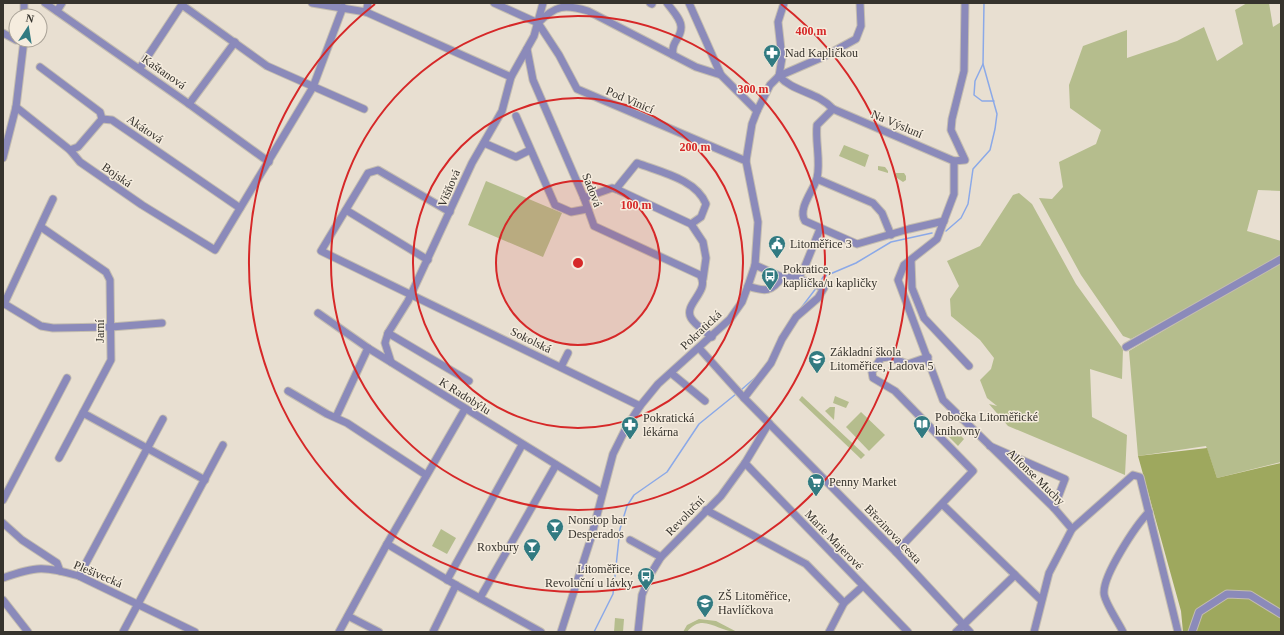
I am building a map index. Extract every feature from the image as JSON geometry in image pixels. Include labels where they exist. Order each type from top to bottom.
[{"type":"street","name":"Kaštanová","points":[[45,3],[140,68],[269,162]]},
{"type":"street","points":[[57,11],[62,3]]},
{"type":"street","points":[[312,3],[345,6],[366,12],[511,77]]},
{"type":"street","points":[[366,12],[368,3]]},
{"type":"street","points":[[494,3],[538,23],[555,9],[566,6],[595,13],[696,67],[721,75]]},
{"type":"street","name":"Višňová","points":[[388,333],[411,294],[428,260],[469,169],[502,111],[511,77],[527,49],[538,23],[543,3]]},
{"type":"street","points":[[667,3],[681,26],[681,32],[673,44],[673,55]]},
{"type":"street","points":[[689,3],[721,75],[757,111]]},
{"type":"street","points":[[778,76],[782,58],[778,22],[784,3]]},
{"type":"street","points":[[778,76],[825,56],[856,39],[861,26],[860,3]]},
{"type":"street","points":[[833,109],[819,122],[817,130],[817,179],[802,214],[805,220],[820,229],[857,244],[909,229],[944,221],[955,190],[954,161],[965,160],[951,130],[952,119],[964,71],[965,3]]},
{"type":"street","points":[[140,68],[182,4],[267,66],[364,109]]},
{"type":"street","points":[[240,208],[313,87],[345,6]]},
{"type":"street","name":"Pod Vinicí","points":[[538,23],[559,55],[577,89],[746,161]]},
{"type":"street","points":[[189,104],[235,42]]},
{"type":"street","points":[[3,158],[16,107],[20,48]]},
{"type":"street","name":"Sadová","points":[[527,49],[533,80],[584,198],[594,226],[697,273],[703,279]]},
{"type":"street","points":[[40,67],[100,112],[102,119],[78,147],[70,150]]},
{"type":"street","name":"Na Výsluní","points":[[778,76],[785,83],[824,101],[833,109],[954,161]]},
{"type":"street","name":"Pokratická","points":[[561,632],[591,538],[613,454],[640,406],[658,384],[730,320],[742,302],[755,264],[758,222],[746,161],[752,124],[770,85],[778,76]]},
{"type":"street","name":"Bojská","points":[[16,107],[70,150],[80,162],[142,205],[215,250],[240,208]]},
{"type":"street","points":[[516,116],[555,205],[571,212],[587,209]]},
{"type":"street","name":"Akátová","points":[[102,119],[112,120],[240,208]]},
{"type":"street","points":[[484,143],[516,157],[530,150]]},
{"type":"street","points":[[616,189],[638,163],[687,183],[697,190],[704,200],[705,208],[701,217],[691,224]]},
{"type":"street","points":[[428,260],[346,210],[368,173],[378,170],[450,212]]},
{"type":"street","points":[[817,179],[879,208],[891,235]]},
{"type":"street","points":[[584,198],[612,188],[691,224],[704,242],[706,258],[702,288],[692,306],[690,315],[692,320],[712,337]]},
{"type":"street","points":[[54,199],[4,303],[41,326],[52,328],[162,324]]},
{"type":"street","name":"Sokolská","points":[[346,210],[321,251],[640,406]]},
{"type":"street","name":"Alfonse Muchy","points":[[944,221],[937,238],[900,271],[898,280],[943,400],[988,446],[1054,508],[1072,529]]},
{"type":"street","name":"Jarní","points":[[41,227],[109,275],[111,360],[59,458]]},
{"type":"street","points":[[797,278],[803,271],[820,229]]},
{"type":"street","points":[[911,260],[912,288],[924,318],[969,366]]},
{"type":"street","points":[[1126,347],[1281,260]]},
{"type":"street","points":[[744,398],[771,363],[782,339],[796,317],[818,298],[820,286],[797,278],[782,277],[755,264]]},
{"type":"street","points":[[748,286],[758,290],[768,290],[777,284],[782,277]]},
{"type":"street","name":"K Radobýlu","points":[[318,314],[368,348],[522,445],[602,493]]},
{"type":"street","points":[[391,362],[385,342],[388,333],[469,381]]},
{"type":"street","points":[[336,417],[368,348]]},
{"type":"street","name":"Březinova cesta","points":[[699,348],[744,398],[896,552],[970,632]]},
{"type":"street","points":[[561,367],[568,353]]},
{"type":"street","points":[[896,552],[943,505],[973,471],[895,391],[873,378],[872,372],[879,360],[885,357],[908,364],[928,357]]},
{"type":"street","points":[[671,373],[705,401]]},
{"type":"street","points":[[3,500],[68,378]]},
{"type":"street","points":[[288,391],[327,414],[347,423],[426,475]]},
{"type":"street","points":[[339,632],[387,544],[465,409]]},
{"type":"street","points":[[83,413],[205,480]]},
{"type":"street","points":[[79,576],[163,419]]},
{"type":"street","name":"Revoluční","points":[[638,632],[642,595],[650,575],[661,557],[721,496],[745,463],[769,423]]},
{"type":"street","points":[[123,632],[223,445]]},
{"type":"street","points":[[447,580],[522,445]]},
{"type":"street","points":[[988,446],[1065,479],[1054,508]]},
{"type":"street","name":"Marie Majerové","points":[[745,463],[908,632]]},
{"type":"street","points":[[480,598],[556,465]]},
{"type":"street","points":[[1034,632],[1049,573],[1072,529],[1133,475],[1140,477],[1178,632]]},
{"type":"street","points":[[943,505],[1041,600]]},
{"type":"street","points":[[706,510],[806,564],[844,603]]},
{"type":"street","points":[[1124,632],[1104,595],[1104,584],[1142,519],[1149,512]]},
{"type":"street","name":"Plešivecká","points":[[3,523],[22,540],[57,564],[60,571],[79,576],[195,632]]},
{"type":"street","points":[[630,540],[661,557]]},
{"type":"street","points":[[387,544],[447,580],[541,632]]},
{"type":"street","points":[[3,578],[29,569],[45,568],[60,571]]},
{"type":"street","points":[[956,632],[1015,575]]},
{"type":"street","points":[[433,632],[456,585]]},
{"type":"street","points":[[829,632],[844,603],[863,586]]},
{"type":"street","points":[[1192,632],[1199,612],[1226,594],[1250,595],[1281,614]]},
{"type":"street","points":[[3,600],[28,632]]},
{"type":"street","points":[[348,616],[379,632]]},
{"type":"green space","points":[[1247,3],[1269,3],[1273,27],[1281,22],[1281,191],[1258,190],[1247,231],[1281,241],[1281,256],[1131,339],[1123,336],[1081,275],[1039,198],[1052,199],[1063,187],[1059,162],[1096,144],[1101,130],[1070,108],[1069,85],[1083,46],[1127,30],[1127,58],[1177,41],[1204,27],[1217,61],[1243,44],[1235,10]]},
{"type":"green space","points":[[844,145],[869,155],[865,167],[839,156]]},
{"type":"green space","points":[[878,166],[885,167],[888,173],[878,170]]},
{"type":"green space","points":[[896,173],[904,173],[906,180],[903,182],[894,176]]},
{"type":"green space","points":[[486,181],[562,213],[543,257],[468,225]]},
{"type":"green space","points":[[1019,193],[1032,204],[1076,284],[1123,349],[1122,379],[1090,369],[1092,417],[1127,435],[1125,475],[1008,426],[989,404],[997,406],[987,398],[980,380],[991,369],[994,358],[980,340],[951,316],[950,299],[959,286],[947,261],[980,246],[1013,195]]},
{"type":"green space","points":[[1281,261],[1281,462],[1217,478],[1206,446],[1138,456],[1129,351]]},
{"type":"green space","points":[[802,396],[865,455],[861,459],[799,400]]},
{"type":"green space","points":[[835,396],[849,402],[846,408],[833,403]]},
{"type":"green space","points":[[830,407],[835,407],[834,420],[825,411]]},
{"type":"green space","points":[[861,412],[885,435],[869,451],[846,427]]},
{"type":"green space","points":[[951,426],[964,439],[958,446],[944,432]]},
{"type":"green space","points":[[1207,448],[1217,478],[1281,463],[1281,632],[1183,632],[1181,611],[1138,456]]},
{"type":"green space","points":[[441,529],[456,538],[447,554],[432,546]]},
{"type":"green space","points":[[615,618],[624,619],[623,632],[614,632]]},
{"type":"green space","points":[[699,619],[716,621],[737,632],[705,623],[693,626],[687,632],[683,632],[687,625]]},
{"type":"waterway","points":[[946,231],[961,218],[968,204],[973,169],[990,150],[995,129],[997,114],[983,64],[984,3]]},
{"type":"waterway","points":[[983,64],[975,81],[974,95],[982,101],[994,101]]},
{"type":"waterway","points":[[819,284],[823,277],[856,263],[891,242],[932,233]]},
{"type":"waterway","points":[[801,308],[817,287]]},
{"type":"waterway","points":[[741,390],[757,376]]},
{"type":"waterway","points":[[594,632],[613,594],[620,529],[627,506],[634,495],[667,472],[699,424],[736,394]]},
{"type":"place","name":"Nad Kapličkou","points":[[772,68]]},
{"type":"place","name":"Litoměřice 3","points":[[777,259]]},
{"type":"place","name":"Pokratice, kaplička/u kapličky","points":[[770,291]]},
{"type":"place","name":"Základní škola Litoměřice, Ladova 5","points":[[817,374]]},
{"type":"place","name":"Pobočka Litoměřické knihovny","points":[[922,439]]},
{"type":"place","name":"Pokratická lékárna","points":[[630,440]]},
{"type":"place","name":"Penny Market","points":[[816,497]]},
{"type":"place","name":"Nonstop bar Desperados","points":[[555,542]]},
{"type":"place","name":"Roxbury","points":[[532,562]]},
{"type":"place","name":"Litoměřice, Revoluční u lávky","points":[[646,591]]},
{"type":"place","name":"ZŠ Litoměřice, Havlíčkova","points":[[705,618]]}]
